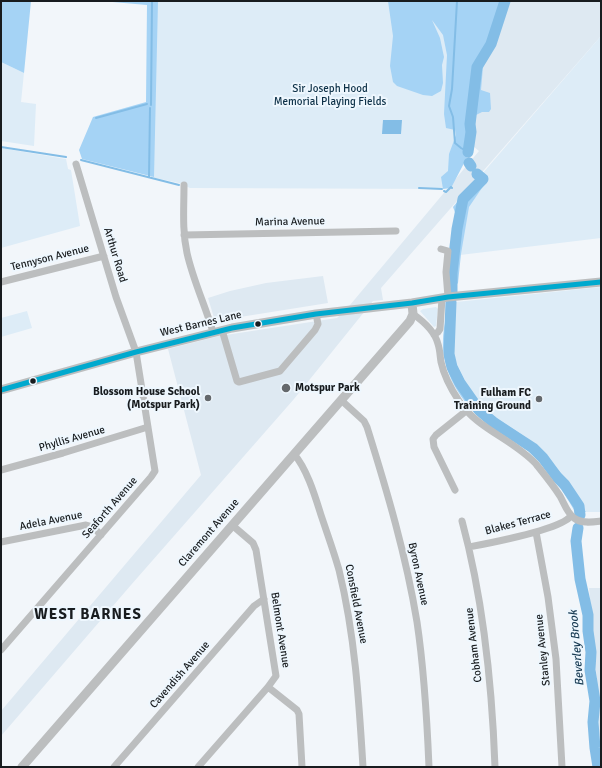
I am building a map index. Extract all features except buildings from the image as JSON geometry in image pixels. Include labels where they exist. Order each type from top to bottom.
[{"type":"street","name":"Arthur Road","points":[[76,164],[116,297],[136,352]]},
{"type":"street","points":[[184,185],[183,218],[186,252],[194,280],[218,331],[236,381],[239,382],[280,371],[315,330],[318,324],[316,314]]},
{"type":"street","name":"Marina Avenue","points":[[184,235],[396,231]]},
{"type":"street","points":[[434,335],[440,329],[447,298],[446,272],[448,251],[441,249]]},
{"type":"street","name":"Tennyson Avenue","points":[[1,282],[104,256]]},
{"type":"street","points":[[447,298],[601,282]]},
{"type":"street","name":"West Barnes Lane","points":[[1,390],[136,352],[218,331],[316,314],[447,298]]},
{"type":"street","points":[[412,303],[413,314],[420,319],[438,342],[441,363],[451,389],[466,411],[478,422],[523,452],[536,464],[559,495],[571,516],[578,520],[590,522],[601,521]]},
{"type":"street","name":"Claremont Avenue","points":[[22,767],[410,321],[413,314]]},
{"type":"street","name":"Seaforth Avenue","points":[[1,650],[154,474],[155,467],[136,352]]},
{"type":"street","name":"Byron Avenue","points":[[341,400],[364,421],[368,427],[408,573],[419,639],[429,767]]},
{"type":"street","points":[[455,490],[433,442],[436,435],[466,411]]},
{"type":"street","name":"Phyllis Avenue","points":[[1,470],[63,454],[148,427]]},
{"type":"street","name":"Consfield Avenue","points":[[294,454],[301,464],[316,500],[339,570],[355,664],[364,767]]},
{"type":"street","name":"Blakes Terrace","points":[[469,547],[536,532],[566,521],[571,516]]},
{"type":"street","name":"Cobham Avenue","points":[[462,521],[480,600],[487,652],[495,767]]},
{"type":"street","name":"Adela Avenue","points":[[1,542],[86,524],[93,527],[101,535]]},
{"type":"street","name":"Belmont Avenue","points":[[198,767],[276,676],[255,546],[232,525]]},
{"type":"street","name":"Stanley Avenue","points":[[536,532],[548,597],[556,658],[562,767]]},
{"type":"street","name":"Cavendish Avenue","points":[[114,767],[254,606],[264,599]]},
{"type":"street","points":[[268,687],[297,710],[299,714],[302,767]]},
{"type":"shaded area","points":[[1,1],[31,1],[24,73],[1,62]]},
{"type":"shaded area","points":[[101,1],[158,1],[154,177],[82,159],[79,150],[93,117],[146,102],[147,5]]},
{"type":"shaded area","points":[[388,1],[508,1],[483,67],[481,90],[490,93],[491,109],[489,112],[482,112],[476,115],[473,146],[451,188],[443,189],[441,177],[448,171],[449,154],[456,135],[455,130],[446,128],[444,114],[447,55],[443,35],[432,20],[440,38],[444,57],[442,65],[443,83],[441,91],[432,96],[423,95],[397,86],[393,82],[390,66],[393,36]]},
{"type":"shaded area","points":[[510,1],[601,1],[601,36],[381,288],[383,300],[373,301],[294,399],[1,736],[1,711],[201,475],[168,349],[219,336],[337,318],[350,305],[479,151],[473,146],[477,87],[483,67]]},
{"type":"shaded area","points":[[383,120],[402,120],[401,134],[382,134]]},
{"type":"shaded area","points":[[482,173],[488,176],[488,179],[469,207],[458,283],[456,285],[450,285],[450,273],[457,218],[453,207]]},
{"type":"shaded area","points":[[323,276],[328,303],[215,321],[208,298],[230,291],[266,283]]},
{"type":"shaded area","points":[[447,302],[456,302],[452,356],[469,390],[484,409],[532,442],[545,455],[568,481],[586,512],[574,510],[553,478],[541,463],[522,446],[486,423],[468,406],[454,386],[445,363],[443,351],[443,335]]},
{"type":"shaded area","points":[[589,588],[601,588],[600,757],[597,682]]},
{"type":"green space","name":"Sir Joseph Hood Memorial Playing Fields","points":[[154,1],[510,1],[483,67],[477,87],[473,146],[442,189],[190,188],[179,183],[151,177]]},
{"type":"green space","points":[[601,36],[601,238],[460,255],[468,206],[482,174]]},
{"type":"green space","points":[[1,62],[24,73],[21,102],[36,104],[34,146],[1,141]]},
{"type":"green space","points":[[1,148],[66,159],[68,169],[71,170],[80,226],[1,248]]},
{"type":"green space","name":"Fulham FC Training Ground","points":[[601,287],[601,512],[586,512],[579,500],[500,421],[484,409],[469,390],[452,356],[456,302]]},
{"type":"green space","points":[[436,307],[438,309],[436,326],[434,327],[420,311],[423,309]]},
{"type":"green space","points":[[27,311],[32,328],[1,337],[1,318]]},
{"type":"waterway","points":[[151,105],[152,1]]},
{"type":"waterway","points":[[457,1],[452,89],[449,106],[453,117],[455,143],[468,152]]},
{"type":"waterway","name":"Beverley Brook","points":[[468,152],[477,67],[491,44],[505,1]]},
{"type":"waterway","points":[[96,118],[147,104]]},
{"type":"waterway","points":[[149,177],[150,108]]},
{"type":"waterway","points":[[1,147],[66,157]]},
{"type":"waterway","points":[[81,160],[179,185]]},
{"type":"waterway","name":"Beverley Brook","points":[[452,292],[452,273],[457,229],[463,199],[483,179],[477,174]]},
{"type":"waterway","points":[[444,191],[446,192],[451,187],[452,188]]},
{"type":"waterway","points":[[419,188],[442,189]]},
{"type":"waterway","name":"Beverley Brook","points":[[460,196],[464,199]]},
{"type":"waterway","name":"Beverley Brook","points":[[451,302],[449,354],[452,367],[460,383],[479,410],[493,422],[533,448],[543,458],[565,485],[579,506],[580,515]]},
{"type":"waterway","name":"Beverley Brook","points":[[578,528],[576,541],[580,579],[588,615],[588,631],[591,652],[590,670],[595,701],[593,722],[598,767]]},
{"type":"transit line","points":[[1,390],[136,352],[232,328],[316,314],[412,303],[448,297],[601,282]]},
{"type":"place","name":"Motspur Park","points":[[286,388]]},
{"type":"place","name":"Blossom House School (Motspur Park)","points":[[208,398]]},
{"type":"place","name":"Fulham FC Training Ground","points":[[539,399]]},
{"type":"district","name":"WEST BARNES","points":[[88,615]]}]
